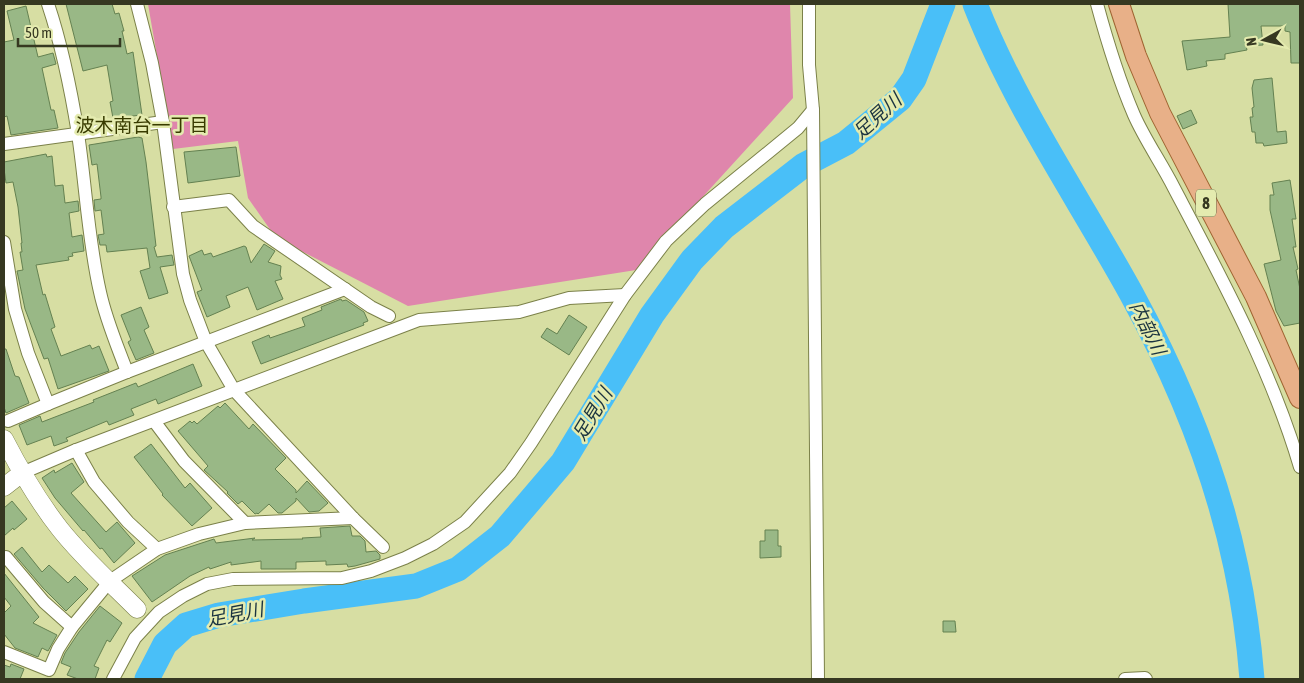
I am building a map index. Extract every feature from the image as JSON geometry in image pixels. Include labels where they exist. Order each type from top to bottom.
[{"type":"main road","name":"8","points":[[1120,4],[1136,56],[1160,113],[1256,297],[1300,398]]},
{"type":"street","points":[[48,4],[66,73],[78,134],[93,257],[100,294],[109,327],[127,372]]},
{"type":"street","points":[[137,4],[152,63],[163,122],[184,274],[190,300],[206,342],[234,390],[353,518],[384,547]]},
{"type":"street","points":[[809,4],[809,65],[813,115],[814,178],[818,679]]},
{"type":"street","points":[[1097,4],[1116,67],[1134,116],[1164,169],[1247,330],[1288,425],[1300,467]]},
{"type":"street","points":[[113,679],[135,638],[159,612],[182,596],[207,584],[233,579],[342,578],[371,571],[405,558],[433,544],[465,522],[510,473],[526,451],[625,295],[666,241],[705,204],[813,115]]},
{"type":"street","points":[[4,144],[163,122]]},
{"type":"street","points":[[174,207],[229,200],[253,226],[370,307],[389,316]]},
{"type":"street","points":[[4,242],[14,309],[28,353],[48,404]]},
{"type":"street","points":[[8,421],[127,372],[345,289]]},
{"type":"street","points":[[4,487],[22,473],[76,450],[418,320],[519,312],[569,298],[625,295]]},
{"type":"street","points":[[154,421],[184,461],[245,523]]},
{"type":"street","points":[[4,438],[22,473],[60,529],[137,609]]},
{"type":"street","points":[[76,450],[94,482],[128,522],[157,549]]},
{"type":"street","points":[[4,652],[48,670],[58,649],[72,627],[110,581],[157,549],[199,534],[245,523],[353,518]]},
{"type":"street","points":[[4,559],[6,557],[44,602],[72,627]]},
{"type":"street","points":[[1125,679],[1146,679]]},
{"type":"shaded area","points":[[148,4],[790,4],[793,98],[636,270],[408,306],[276,238],[248,198],[238,141],[173,149]]},
{"type":"building","points":[[66,4],[112,4],[115,14],[119,13],[127,54],[133,52],[142,115],[113,118],[110,102],[113,101],[107,65],[83,71]]},
{"type":"building","points":[[1228,4],[1300,4],[1300,63],[1291,63],[1290,32],[1285,31],[1285,26],[1261,26],[1263,45],[1246,46],[1247,50],[1225,54],[1225,59],[1206,61],[1207,66],[1187,70],[1182,41],[1230,37]]},
{"type":"building","points":[[26,6],[38,57],[53,53],[56,64],[42,68],[51,110],[54,110],[58,128],[11,135],[7,116],[4,117],[4,42],[14,40],[7,11]]},
{"type":"building","points":[[1272,78],[1277,132],[1286,131],[1287,143],[1264,146],[1263,143],[1256,143],[1255,132],[1252,132],[1250,117],[1253,117],[1252,108],[1254,107],[1252,88],[1254,80]]},
{"type":"building","points":[[1191,110],[1197,123],[1183,129],[1177,116]]},
{"type":"building","points":[[138,137],[142,138],[146,162],[156,246],[154,247],[157,257],[172,255],[174,265],[160,267],[168,293],[149,299],[140,271],[150,268],[147,248],[107,252],[106,245],[100,245],[98,235],[104,234],[101,210],[95,211],[94,200],[101,199],[101,197],[97,164],[92,165],[89,145]]},
{"type":"building","points":[[236,147],[240,176],[188,183],[184,152]]},
{"type":"building","points":[[46,154],[47,157],[52,156],[55,186],[63,185],[65,203],[78,201],[79,211],[69,213],[72,237],[82,235],[84,251],[72,253],[73,256],[68,257],[69,260],[36,265],[43,295],[45,294],[55,327],[51,329],[61,356],[90,345],[92,349],[99,346],[109,371],[58,389],[48,358],[44,359],[25,309],[17,271],[23,270],[20,252],[22,252],[22,243],[18,207],[13,182],[6,183],[4,169],[4,162]]},
{"type":"building","points":[[1290,180],[1296,219],[1292,219],[1296,247],[1293,247],[1300,289],[1300,323],[1284,326],[1276,311],[1264,264],[1281,260],[1270,210],[1270,195],[1274,195],[1272,183]]},
{"type":"building","points":[[264,244],[275,251],[268,262],[281,266],[280,275],[282,279],[275,281],[283,299],[257,310],[248,287],[226,296],[230,307],[207,317],[197,292],[202,290],[189,256],[202,250],[204,255],[211,253],[213,257],[244,246],[251,263]]},
{"type":"building","points":[[341,299],[342,301],[346,300],[364,312],[368,321],[363,323],[364,325],[261,364],[252,342],[269,335],[270,338],[305,326],[302,318],[322,310],[321,307]]},
{"type":"building","points":[[141,307],[149,327],[144,330],[154,353],[136,360],[128,342],[131,340],[121,315]]},
{"type":"building","points":[[569,315],[587,327],[569,355],[541,337],[547,328],[557,334]]},
{"type":"building","points":[[4,349],[6,349],[15,376],[19,377],[29,403],[6,413],[4,407]]},
{"type":"building","points":[[193,364],[202,386],[158,404],[156,399],[131,409],[134,415],[109,425],[107,421],[66,438],[68,441],[54,446],[51,436],[27,445],[19,425],[40,416],[42,422],[136,383],[138,387]]},
{"type":"building","points":[[225,403],[249,429],[253,424],[286,458],[275,469],[296,490],[296,493],[307,481],[328,503],[319,511],[309,512],[296,498],[296,501],[282,513],[278,513],[269,504],[258,514],[255,514],[242,501],[238,504],[204,470],[208,466],[178,431],[190,421],[192,423],[194,421],[197,424],[218,406],[220,408]]},
{"type":"building","points":[[151,444],[185,488],[190,483],[212,508],[192,526],[162,495],[134,457]]},
{"type":"building","points":[[72,463],[84,482],[71,493],[106,532],[117,522],[135,543],[114,563],[55,498],[42,478],[54,470],[55,473]]},
{"type":"building","points":[[12,501],[27,519],[4,536],[4,508]]},
{"type":"building","points":[[350,526],[352,536],[360,536],[365,541],[366,552],[376,551],[380,555],[380,559],[348,567],[347,564],[326,565],[326,561],[296,562],[296,569],[261,569],[261,561],[231,565],[231,562],[210,569],[209,567],[190,576],[152,602],[132,576],[165,555],[214,539],[216,543],[255,538],[252,540],[303,539],[321,537],[320,528]]},
{"type":"building","points":[[765,530],[778,530],[778,546],[781,546],[781,557],[760,558],[760,541],[765,541]]},
{"type":"building","points":[[22,547],[42,572],[49,565],[68,583],[75,576],[88,589],[66,611],[14,554]]},
{"type":"building","points":[[4,573],[39,617],[33,623],[57,635],[48,651],[42,648],[38,657],[15,648],[4,634],[4,613],[11,606],[4,597]]},
{"type":"building","points":[[100,606],[122,623],[110,642],[107,640],[94,666],[99,668],[95,679],[78,679],[67,675],[71,667],[61,663],[65,653]]},
{"type":"building","points":[[943,621],[955,621],[956,632],[943,632]]},
{"type":"building","points":[[11,664],[24,669],[20,679],[4,679],[4,665],[10,667]]},
{"type":"waterway","name":"足見川","points":[[147,679],[165,644],[186,625],[219,615],[416,586],[458,569],[500,536],[563,462],[652,315],[692,260],[724,227],[804,165],[846,143],[900,99],[914,79],[943,4]]},
{"type":"waterway","name":"内部川","points":[[975,4],[991,42],[1028,115],[1131,293],[1180,392],[1194,426],[1228,531],[1246,623],[1252,679]]},
{"type":"district","name":"波木南台一丁目","points":[[142,125]]}]
